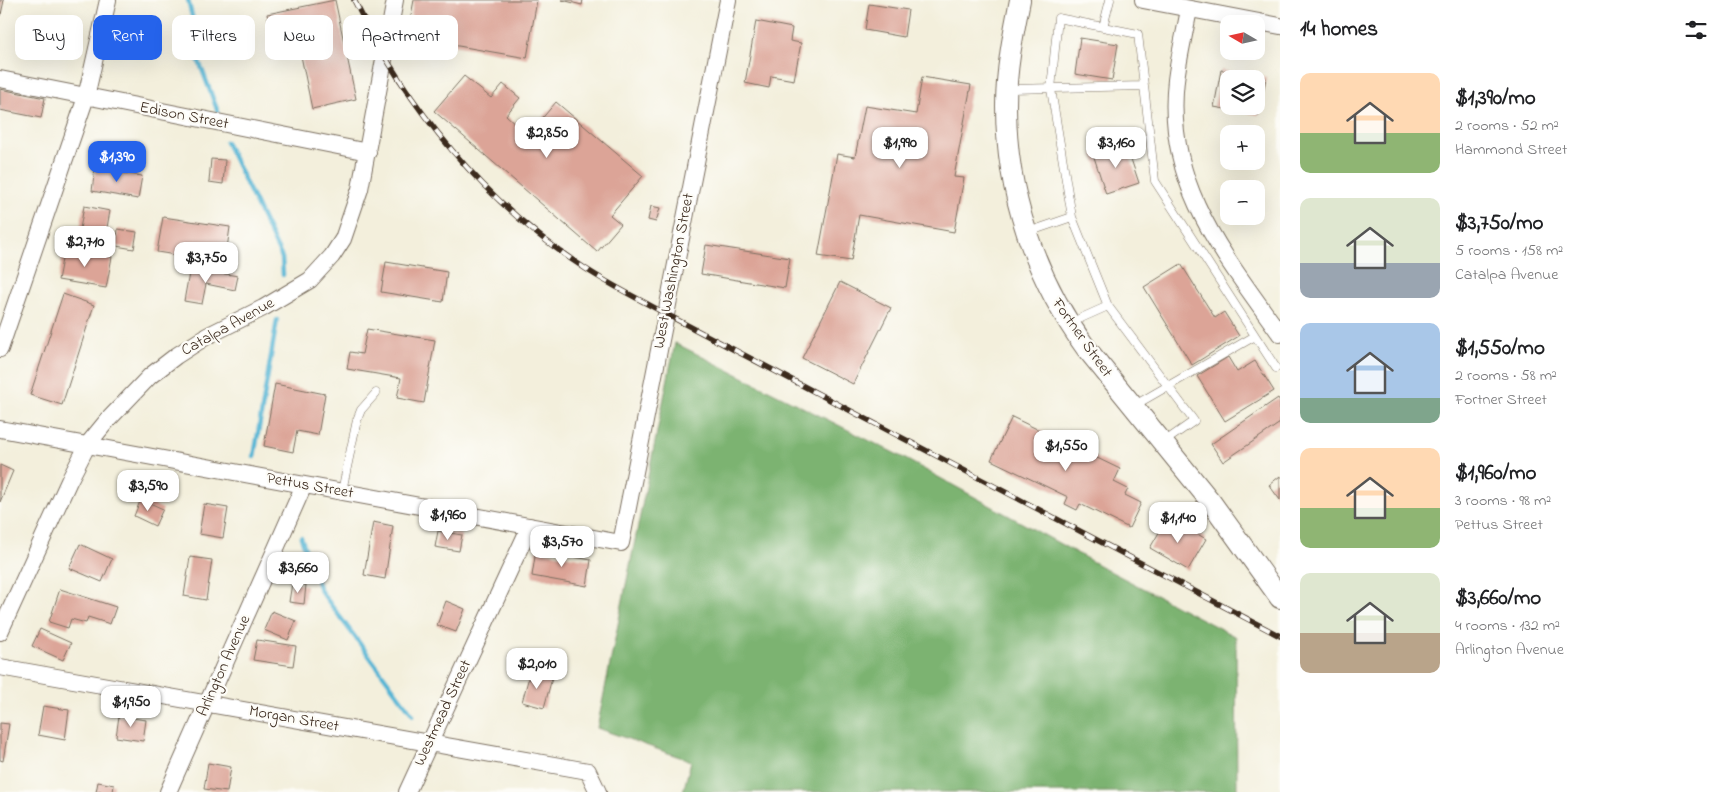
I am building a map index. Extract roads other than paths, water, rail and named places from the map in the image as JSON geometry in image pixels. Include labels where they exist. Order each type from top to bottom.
[{"type":"street","points":[[0,349],[86,97],[108,0]]},
{"type":"street","name":"Catalpa Avenue","points":[[0,632],[88,444],[129,396],[150,376],[176,356],[207,336],[289,294],[320,270],[343,239],[360,189],[395,0]]},
{"type":"street","name":"West Washington Street","points":[[621,543],[728,0]]},
{"type":"street","name":"Fortner Street","points":[[1020,0],[1007,89],[1007,142],[1026,233],[1040,272],[1068,324],[1211,502],[1280,598]]},
{"type":"street","points":[[1143,0],[1280,26]]},
{"type":"street","points":[[1190,9],[1176,80],[1175,117],[1180,157],[1199,213],[1213,240],[1280,334]]},
{"type":"street","name":"Edison Street","points":[[0,79],[368,152]]},
{"type":"street","name":"Pettus Street","points":[[0,429],[621,543]]},
{"type":"street","name":"Arlington Avenue","points":[[168,792],[304,485]]},
{"type":"street","name":"Westmead Street","points":[[407,792],[530,526]]},
{"type":"street","name":"Morgan Street","points":[[0,667],[588,771],[598,792]]},
{"type":"lane","points":[[1103,27],[1110,0]]},
{"type":"lane","points":[[1163,443],[1194,421],[1108,306],[1072,217],[1051,90],[1058,18],[1138,34],[1155,181],[1276,368]]},
{"type":"lane","points":[[1007,89],[1051,90],[1144,86]]},
{"type":"lane","points":[[1026,233],[1072,217]]},
{"type":"lane","points":[[1068,324],[1108,306]]},
{"type":"lane","points":[[1133,406],[1255,336]]},
{"type":"lane","points":[[342,491],[356,420],[361,410],[376,393]]},
{"type":"waterway","points":[[188,0],[194,24],[197,56],[218,112]]},
{"type":"waterway","points":[[226,142],[282,258],[283,275]]},
{"type":"waterway","points":[[254,457],[277,320]]},
{"type":"waterway","points":[[301,537],[320,590],[413,715]]},
{"type":"railway","points":[[354,0],[398,78],[452,150],[482,184],[515,215],[549,243],[586,269],[666,314],[1280,636]]}]
